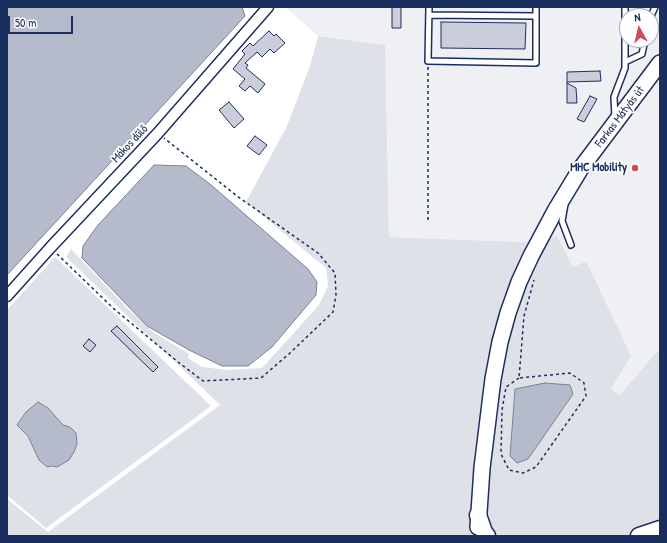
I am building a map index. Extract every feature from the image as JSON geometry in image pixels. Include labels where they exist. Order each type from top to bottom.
[{"type":"main road","points":[[471,536],[478,515]]},
{"type":"main road","points":[[478,515],[487,536]]},
{"type":"main road","points":[[639,536],[660,529]]},
{"type":"street","name":"Mákos dűlő","points":[[7,296],[158,133],[268,7]]},
{"type":"street","name":"Farkas Mátyás út","points":[[477,536],[482,468],[493,379],[500,342],[519,282],[555,211],[581,168],[615,125],[660,63]]},
{"type":"lane","points":[[429,7],[428,61],[536,63],[536,7]]},
{"type":"lane","points":[[615,125],[614,97],[625,68],[625,7]]},
{"type":"lane","points":[[429,15],[536,16]]},
{"type":"lane","points":[[625,62],[642,54],[643,48]]},
{"type":"lane","points":[[568,189],[562,221],[571,245]]},
{"type":"path","points":[[428,61],[428,223]]},
{"type":"path","points":[[50,248],[113,308],[203,381],[261,378],[290,354],[333,312],[336,295],[335,273],[318,253],[237,196],[158,133]]},
{"type":"path","points":[[519,378],[570,373],[584,383],[586,396],[536,467],[523,472],[509,470],[501,454],[502,410],[506,388],[519,378],[524,316],[534,277]]},
{"type":"shaded area","points":[[285,7],[660,7],[660,354],[657,353],[620,395],[611,389],[585,261],[573,267],[557,236],[522,242],[389,237],[385,45],[318,36]]},
{"type":"shaded area","points":[[318,36],[385,45],[389,237],[522,242],[557,236],[573,267],[586,261],[631,356],[611,389],[620,395],[657,352],[660,354],[660,536],[7,536],[7,499],[48,532],[220,405],[66,257],[71,249],[127,308],[153,332],[189,354],[188,358],[202,367],[228,370],[262,368],[319,305],[328,286],[326,268],[246,202],[287,126],[310,66]]},
{"type":"shaded area","points":[[55,257],[211,406],[46,528],[7,495],[7,310]]},
{"type":"water","points":[[7,7],[242,7],[245,16],[7,275]]},
{"type":"water","points":[[154,165],[186,166],[210,184],[308,269],[317,282],[316,295],[272,347],[248,366],[222,366],[189,350],[147,326],[82,258],[83,246],[98,225]]},
{"type":"water","points":[[545,383],[570,385],[573,394],[528,459],[517,463],[510,456],[515,389]]},
{"type":"water","points":[[38,402],[48,408],[63,425],[70,427],[76,433],[77,444],[74,452],[69,460],[57,467],[47,467],[39,460],[28,436],[17,425],[26,412]]},
{"type":"building","points":[[392,7],[401,7],[401,28],[392,28]]},
{"type":"building","points":[[441,22],[526,23],[525,49],[441,48]]},
{"type":"building","points":[[269,31],[274,36],[276,34],[285,43],[274,53],[270,49],[262,57],[257,52],[245,63],[248,65],[246,68],[265,84],[258,93],[250,86],[245,91],[239,86],[245,79],[233,69],[245,54],[242,51],[250,43],[253,46]]},
{"type":"building","points":[[600,71],[601,81],[567,82],[567,72]]},
{"type":"building","points":[[567,83],[576,88],[577,103],[567,103]]},
{"type":"building","points":[[590,96],[597,99],[584,122],[577,119]]},
{"type":"building","points":[[229,102],[244,119],[234,128],[219,110]]},
{"type":"building","points":[[255,136],[267,145],[259,155],[247,146]]},
{"type":"building","points":[[117,326],[158,367],[153,372],[111,331]]},
{"type":"building","points":[[89,339],[96,345],[90,352],[83,346]]},
{"type":"place","name":"MHC Mobility","points":[[635,168]]}]
